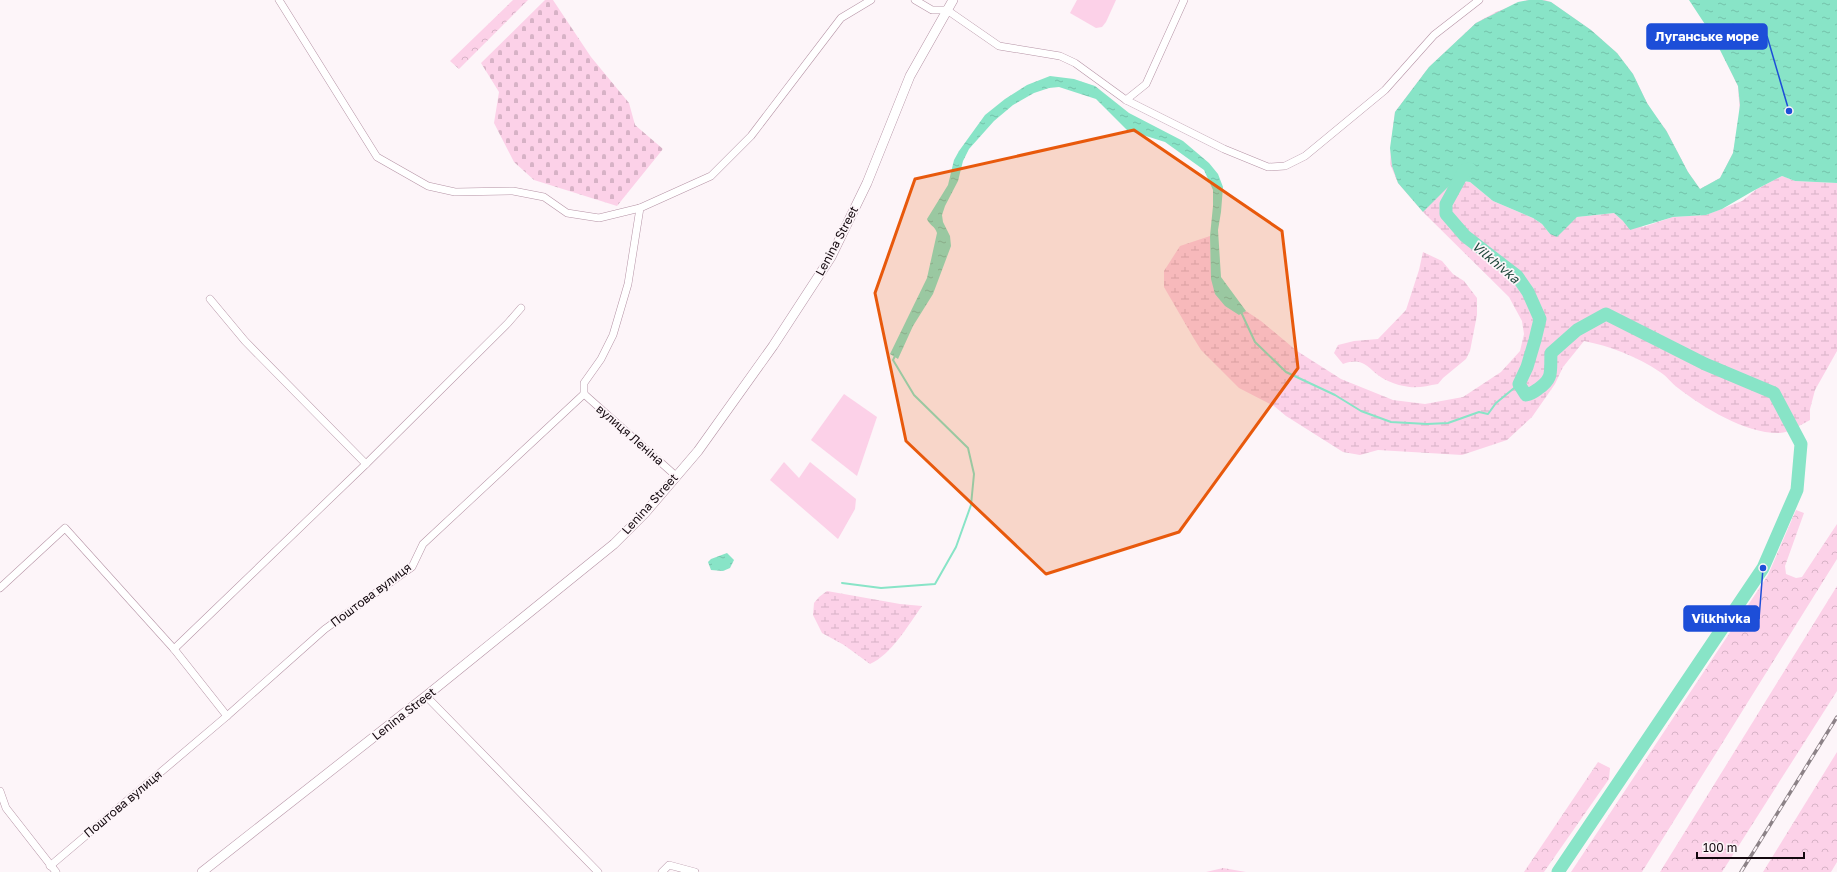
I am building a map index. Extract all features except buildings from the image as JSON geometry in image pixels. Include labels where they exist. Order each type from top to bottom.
[{"type":"street","points":[[279,0],[377,157],[428,186],[455,192],[513,191],[544,197],[567,213],[599,218],[640,208],[710,176],[751,136],[841,18],[872,0]]},
{"type":"street","points":[[915,0],[932,10],[947,10],[998,46],[1060,56],[1074,63],[1126,100],[1224,149],[1268,167],[1285,166],[1305,156],[1385,90],[1434,35],[1479,0]]},
{"type":"street","name":"Lenina Street","points":[[202,872],[426,696],[614,544],[645,513],[698,451],[831,257],[867,183],[910,76],[952,0]]},
{"type":"street","points":[[1126,100],[1146,84],[1184,0]]},
{"type":"street","points":[[584,394],[584,383],[601,359],[613,335],[628,284],[640,208]]},
{"type":"street","points":[[210,299],[245,341],[366,464]]},
{"type":"street","points":[[174,649],[366,464],[508,323],[521,308]]},
{"type":"street","name":"вулиця Леніна","points":[[584,394],[676,476]]},
{"type":"street","name":"Поштова вулиця","points":[[50,866],[226,716],[324,629],[412,567],[422,544],[584,394]]},
{"type":"street","points":[[0,588],[65,528],[174,649],[226,716]]},
{"type":"street","points":[[426,696],[598,872]]},
{"type":"street","points":[[0,791],[6,808],[56,872]]},
{"type":"street","points":[[662,872],[670,865],[695,872]]},
{"type":"highlighted area","points":[[1134,130],[1282,231],[1298,368],[1179,532],[1046,574],[906,441],[875,293],[915,179]]},
{"type":"green space","points":[[513,0],[528,0],[459,69],[450,61]]},
{"type":"green space","points":[[545,0],[553,0],[591,57],[629,103],[635,125],[663,149],[617,206],[534,180],[514,162],[494,123],[499,92],[481,63]]},
{"type":"green space","points":[[1077,0],[1116,0],[1106,22],[1102,27],[1096,28],[1070,13]]},
{"type":"green space","points":[[1527,0],[1545,0],[1551,2],[1591,30],[1617,53],[1633,74],[1649,107],[1666,130],[1688,172],[1700,189],[1720,178],[1733,153],[1740,116],[1738,86],[1716,41],[1756,89],[1721,192],[1455,180],[1470,182],[1493,201],[1533,218],[1542,224],[1550,234],[1563,229],[1577,217],[1614,213],[1623,221],[1643,227],[1673,217],[1706,215],[1742,201],[1757,189],[1782,176],[1795,181],[1837,183],[1837,351],[1815,390],[1810,409],[1810,420],[1784,433],[1753,429],[1726,418],[1700,404],[1662,374],[1633,357],[1614,349],[1584,341],[1563,367],[1555,384],[1532,417],[1507,440],[1462,455],[1378,450],[1360,455],[1343,452],[1286,416],[1274,406],[1239,388],[1201,350],[1164,287],[1164,271],[1180,246],[1210,236],[1211,261],[1239,315],[1246,311],[1261,321],[1297,351],[1341,379],[1393,400],[1425,404],[1463,397],[1501,372],[1520,351],[1524,334],[1522,321],[1509,297],[1423,212],[1398,183],[1390,164],[1391,144],[1395,112],[1429,67],[1476,23],[1496,12]]},
{"type":"green space","points":[[1423,252],[1442,261],[1453,274],[1464,281],[1477,298],[1477,315],[1470,351],[1466,359],[1438,384],[1417,387],[1401,386],[1384,379],[1361,363],[1350,362],[1343,364],[1334,353],[1338,345],[1354,341],[1378,339],[1406,310],[1419,270]]},
{"type":"green space","points":[[844,394],[877,417],[857,476],[811,440]]},
{"type":"green space","points":[[784,462],[799,478],[810,462],[856,499],[855,509],[838,539],[770,480]]},
{"type":"green space","points":[[1796,510],[1804,513],[1785,566],[1786,574],[1796,578],[1802,577],[1837,524],[1837,559],[1642,872],[1571,872],[1768,575]]},
{"type":"green space","points":[[1837,586],[1837,691],[1722,872],[1660,872]]},
{"type":"green space","points":[[827,591],[900,604],[922,606],[885,654],[870,664],[844,645],[822,633],[813,615],[814,603]]},
{"type":"green space","points":[[1837,752],[1837,862],[1831,872],[1763,872]]},
{"type":"green space","points":[[1598,762],[1610,768],[1609,779],[1544,872],[1524,872]]},
{"type":"green space","points":[[1223,868],[1246,872],[1206,872]]},
{"type":"water","points":[[1529,0],[1551,2],[1591,30],[1617,53],[1633,74],[1647,103],[1667,132],[1688,172],[1700,189],[1720,178],[1733,153],[1740,105],[1738,86],[1714,38],[1689,0],[1837,0],[1837,183],[1795,181],[1782,176],[1722,209],[1706,215],[1673,217],[1630,230],[1614,213],[1577,217],[1557,237],[1550,234],[1542,224],[1533,218],[1493,201],[1470,182],[1455,180],[1423,212],[1398,183],[1392,166],[1390,148],[1395,112],[1429,67],[1476,23],[1518,2]]},
{"type":"water","points":[[1050,76],[1074,79],[1095,86],[1129,113],[1183,141],[1209,163],[1218,174],[1223,187],[1218,230],[1221,277],[1246,311],[1239,315],[1225,306],[1215,294],[1211,279],[1210,236],[1213,190],[1204,170],[1165,142],[1127,130],[1096,99],[1059,87],[1049,88],[1034,93],[1013,105],[994,121],[969,149],[963,161],[958,181],[942,215],[943,222],[950,236],[951,246],[933,294],[913,326],[898,359],[890,354],[927,278],[937,233],[927,219],[948,185],[954,160],[985,115],[1005,99],[1027,85]]},
{"type":"water","points":[[727,553],[734,560],[730,568],[723,571],[711,570],[708,562],[711,559]]},
{"type":"waterway","name":"Vilkhivka","points":[[1470,169],[1464,171],[1446,204],[1446,214],[1465,236],[1517,276],[1528,292],[1540,319],[1527,367],[1519,384],[1526,395],[1538,389],[1549,378],[1551,370],[1551,353],[1577,330],[1606,314],[1705,364],[1774,393],[1801,444],[1797,490],[1763,568],[1558,872]]},
{"type":"waterway","points":[[1241,312],[1255,342],[1286,372],[1335,395],[1361,411],[1391,422],[1427,424],[1448,423],[1479,412],[1488,414],[1496,403],[1519,384]]},
{"type":"waterway","points":[[842,583],[881,588],[935,584],[956,547],[971,505],[974,474],[968,448],[914,395],[893,360],[896,354]]},
{"type":"railway","points":[[1741,872],[1837,717]]},
{"type":"place","name":"Луганське море","points":[[1789,111]]},
{"type":"place","name":"Vilkhivka","points":[[1763,568]]}]
